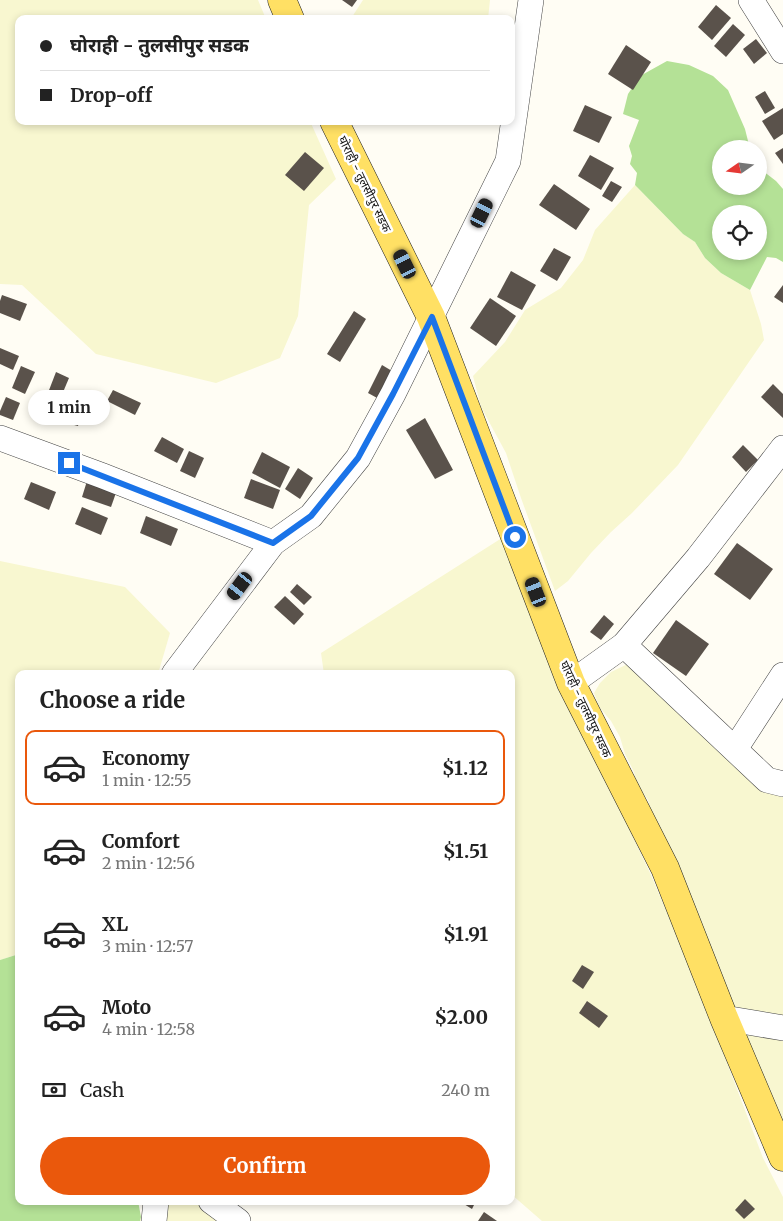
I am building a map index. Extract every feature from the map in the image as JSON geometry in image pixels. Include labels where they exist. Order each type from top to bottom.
[{"type":"main road","points":[[282,0],[288,15]]},
{"type":"main road","name":"घोराही - तुलसीपुर सडक","points":[[336,125],[432,317],[571,683],[665,868],[724,1018],[783,1157]]},
{"type":"street","points":[[515,112],[531,0]]},
{"type":"street","points":[[751,0],[783,51]]},
{"type":"street","points":[[177,670],[273,543],[311,516],[358,458],[432,317],[508,161],[513,125]]},
{"type":"street","points":[[0,438],[104,476],[273,543]]},
{"type":"street","points":[[571,683],[624,645],[698,558],[783,448]]},
{"type":"street","points":[[624,645],[767,780],[783,784]]},
{"type":"street","points":[[735,749],[783,675]]},
{"type":"street","points":[[724,1018],[783,1028]]},
{"type":"street","points":[[154,1221],[156,1205]]},
{"type":"street","points":[[216,1205],[238,1221]]},
{"type":"green space","points":[[0,0],[258,0],[264,15],[15,15],[15,125],[312,125],[336,179],[309,205],[298,316],[280,358],[216,383],[96,354],[22,285],[0,284]]},
{"type":"green space","points":[[363,0],[490,0],[488,15],[353,15]]},
{"type":"green space","points":[[667,61],[689,65],[713,76],[728,90],[748,140],[712,140],[712,195],[768,195],[768,175],[783,189],[783,262],[776,258],[767,257],[767,205],[712,205],[712,260],[765,260],[750,290],[721,273],[705,258],[695,242],[683,234],[635,185],[637,173],[630,164],[632,156],[629,146],[639,120],[623,114],[628,94],[640,76]]},
{"type":"green space","points":[[635,185],[683,234],[695,242],[705,258],[721,273],[750,290],[764,340],[678,465],[591,553],[568,581],[555,591],[506,453],[481,407],[473,376],[505,342],[525,310],[561,288],[583,260],[595,230]]},
{"type":"green space","points":[[505,536],[697,983],[763,1158],[783,1197],[783,1221],[542,1221],[515,1197],[515,670],[323,670],[321,653]]},
{"type":"green space","points":[[0,561],[125,587],[170,633],[159,670],[15,670],[15,955],[0,960]]},
{"type":"green space","points":[[634,661],[783,783],[783,1016],[732,1007],[653,821],[648,800],[638,789],[634,772],[625,754],[620,737],[611,721],[600,708],[594,693],[600,683],[611,672]]},
{"type":"green space","points":[[15,955],[15,1205],[139,1205],[140,1221],[0,1221],[0,960]]},
{"type":"green space","points":[[744,1030],[783,1038],[783,1134]]},
{"type":"green space","points":[[162,1205],[205,1205],[231,1221],[140,1221],[141,1217]]},
{"type":"building","points":[[342,0],[357,0],[352,7]]},
{"type":"building","points":[[716,5],[731,18],[712,40],[698,27]]},
{"type":"building","points":[[733,24],[745,35],[726,57],[714,46]]},
{"type":"building","points":[[756,39],[767,53],[754,64],[743,49]]},
{"type":"building","points":[[626,45],[651,62],[633,90],[608,74]]},
{"type":"building","points":[[765,91],[775,108],[765,114],[755,97]]},
{"type":"building","points":[[585,105],[612,117],[599,143],[573,131]]},
{"type":"building","points":[[783,108],[783,134],[774,140],[762,121]]},
{"type":"building","points":[[783,148],[783,164],[775,153]]},
{"type":"building","points":[[305,152],[324,168],[304,191],[285,175]]},
{"type":"building","points":[[590,155],[614,168],[601,190],[578,176]]},
{"type":"building","points":[[611,181],[622,187],[612,202],[602,196]]},
{"type":"building","points":[[554,184],[590,209],[576,230],[539,205]]},
{"type":"building","points":[[554,248],[571,257],[557,281],[540,271]]},
{"type":"building","points":[[511,271],[536,285],[522,310],[497,297]]},
{"type":"building","points":[[783,285],[783,303],[774,297]]},
{"type":"building","points":[[2,295],[27,304],[20,321],[0,313]]},
{"type":"building","points":[[490,298],[516,316],[496,346],[470,328]]},
{"type":"building","points":[[354,311],[366,319],[340,362],[327,354]]},
{"type":"building","points":[[0,348],[19,356],[13,370],[0,364]]},
{"type":"building","points":[[382,365],[392,371],[379,399],[368,393]]},
{"type":"building","points":[[21,366],[35,372],[25,394],[12,388]]},
{"type":"building","points":[[56,372],[69,378],[58,404],[46,398]]},
{"type":"building","points":[[773,384],[783,394],[783,418],[761,397]]},
{"type":"building","points":[[113,390],[141,403],[135,415],[107,401]]},
{"type":"building","points":[[6,397],[20,403],[13,420],[0,415]]},
{"type":"building","points":[[62,408],[81,413],[78,426],[59,421]]},
{"type":"building","points":[[425,418],[453,470],[435,479],[406,430]]},
{"type":"building","points":[[162,437],[184,449],[177,463],[154,451]]},
{"type":"building","points":[[743,445],[758,460],[746,472],[732,457]]},
{"type":"building","points":[[189,451],[204,458],[195,478],[180,471]]},
{"type":"building","points":[[262,452],[290,467],[280,488],[252,473]]},
{"type":"building","points":[[298,468],[313,478],[300,499],[285,489]]},
{"type":"building","points":[[251,479],[280,490],[273,509],[244,498]]},
{"type":"building","points":[[87,481],[117,490],[111,507],[82,497]]},
{"type":"building","points":[[31,482],[56,492],[49,510],[24,499]]},
{"type":"building","points":[[82,507],[108,518],[101,535],[75,524]]},
{"type":"building","points":[[146,516],[178,529],[171,546],[140,533]]},
{"type":"building","points":[[737,543],[773,569],[750,600],[714,574]]},
{"type":"building","points":[[297,584],[312,597],[304,605],[290,592]]},
{"type":"building","points":[[285,596],[304,614],[294,625],[274,607]]},
{"type":"building","points":[[604,615],[614,624],[601,640],[590,632]]},
{"type":"building","points":[[676,620],[709,644],[686,676],[653,653]]},
{"type":"building","points":[[582,965],[594,972],[583,989],[572,981]]},
{"type":"building","points":[[587,1001],[608,1016],[599,1028],[579,1013]]},
{"type":"building","points":[[745,1199],[755,1209],[744,1219],[735,1210]]},
{"type":"building","points":[[466,1205],[474,1205],[472,1209]]},
{"type":"building","points":[[484,1212],[497,1221],[478,1221]]},
{"type":"route","points":[[69,463],[273,543],[311,516],[358,458],[432,317],[515,537]]}]
